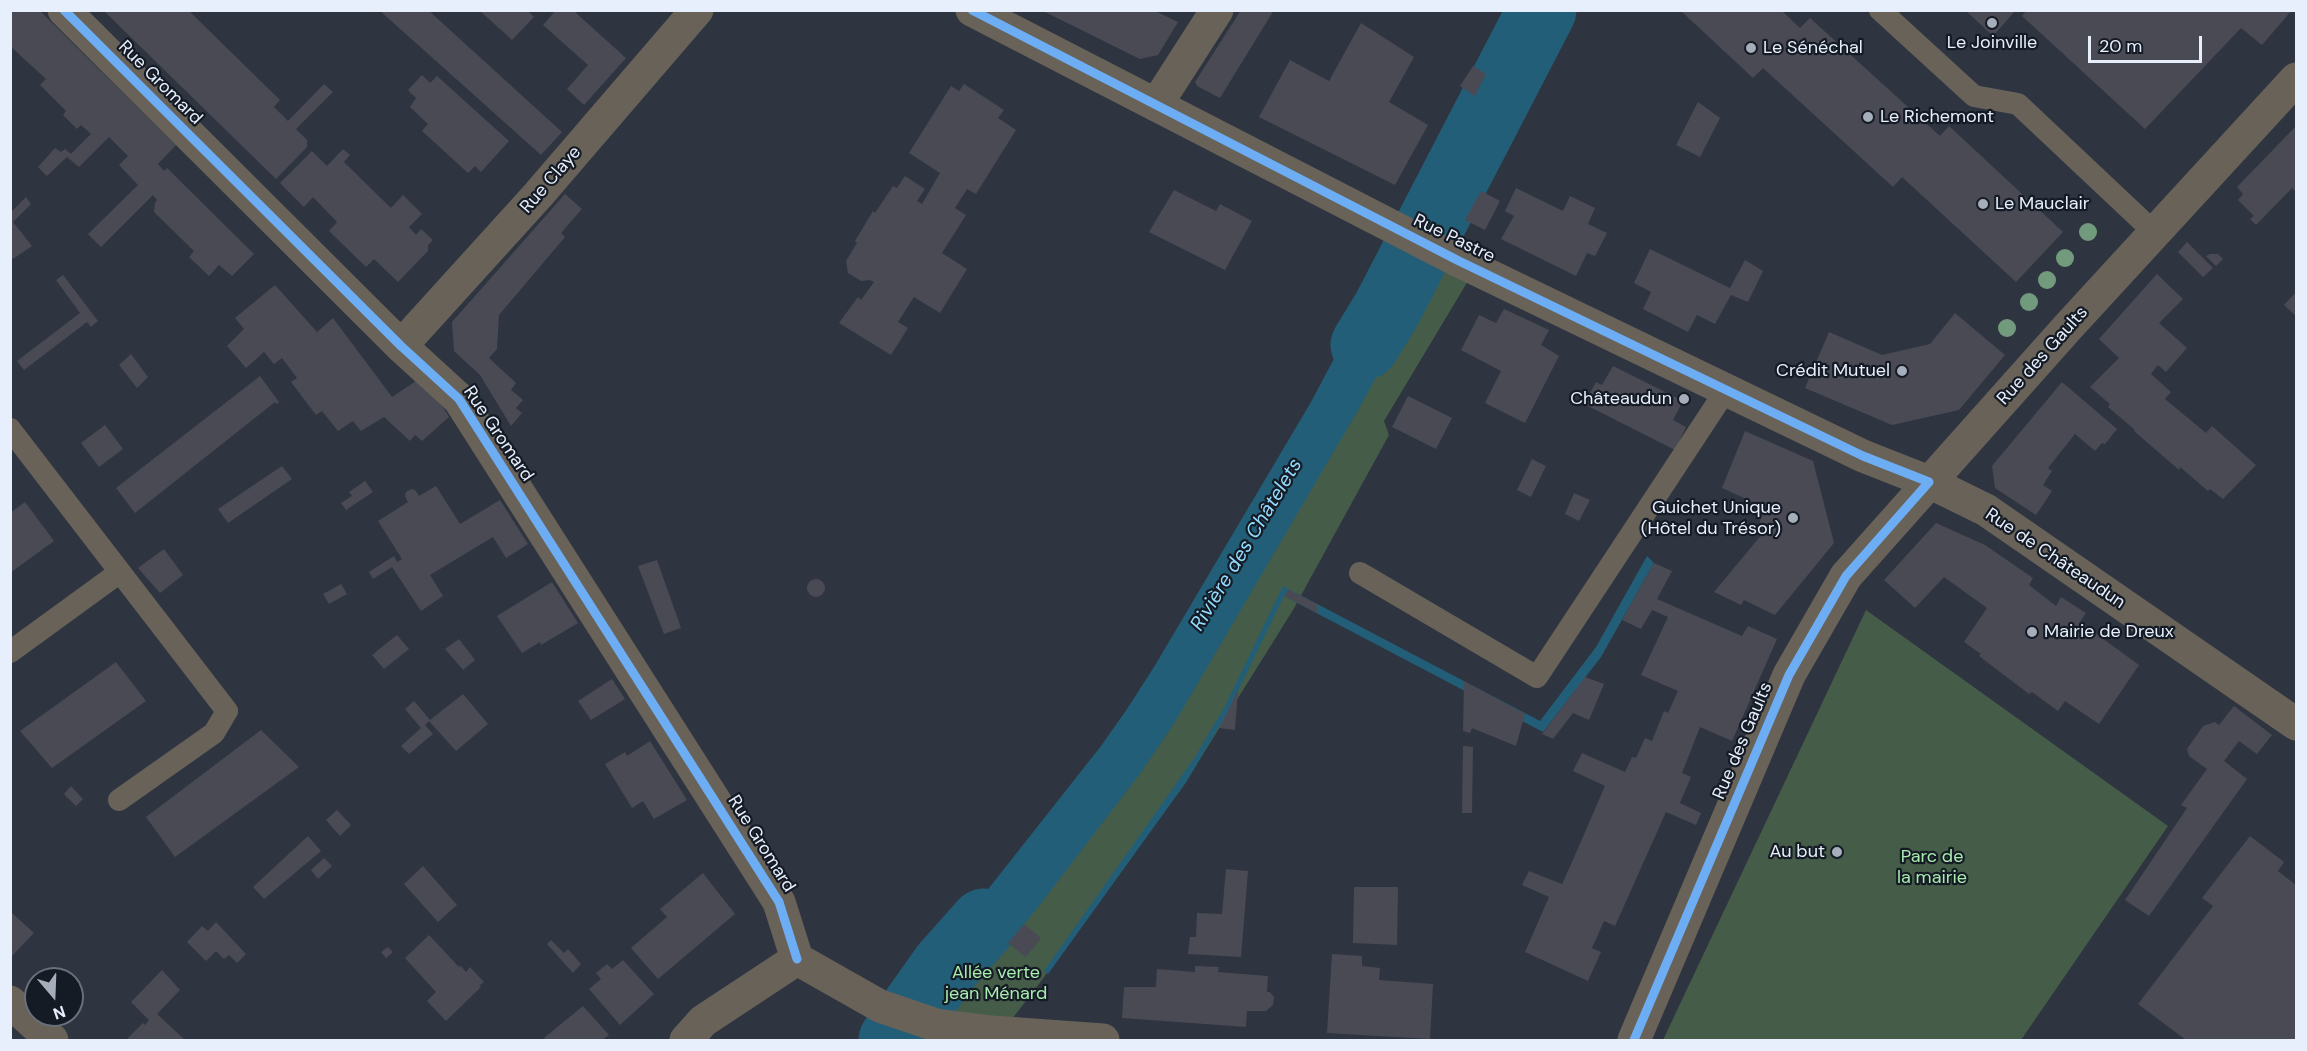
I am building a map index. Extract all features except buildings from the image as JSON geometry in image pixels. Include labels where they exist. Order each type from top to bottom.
[{"type":"street","name":"Rue Gromard","points":[[64,10],[401,346],[459,399],[779,902],[797,959]]},
{"type":"street","name":"Rue Claye","points":[[401,346],[538,195],[697,10]]},
{"type":"street","name":"Rue Pastre","points":[[972,10],[1459,261],[1863,456],[1929,482]]},
{"type":"street","points":[[1155,105],[1217,10]]},
{"type":"street","name":"Rue des Gaults","points":[[1634,1041],[1789,675],[1846,576],[2296,79]]},
{"type":"street","name":"Rue de Châteaudun","points":[[1929,482],[1986,510],[2296,724]]},
{"type":"street","points":[[686,1041],[703,1021],[797,959],[880,1006],[936,1025],[993,1036],[1103,1041]]},
{"type":"street","points":[[10,1002],[52,1041]]},
{"type":"lane","points":[[1880,10],[1974,96],[2018,105],[2155,233]]},
{"type":"lane","points":[[1360,573],[1537,677],[1726,390]]},
{"type":"lane","points":[[10,429],[227,711],[213,733],[119,800]]},
{"type":"lane","points":[[10,652],[120,572]]},
{"type":"green space","name":"Allée verte jean Ménard","points":[[1423,260],[1468,281],[1384,421],[1389,435],[1293,610],[1180,791],[1140,837],[1042,980],[1009,1023],[925,1010],[1092,818],[1112,790]]},
{"type":"green space","name":"Parc de la mairie","points":[[1866,610],[2168,826],[2021,1040],[1663,1040]]},
{"type":"water","points":[[1514,11],[1568,11],[1460,217],[1418,197],[1486,75]]},
{"type":"water","points":[[1391,252],[1433,273],[1357,412],[1175,722],[1142,771],[1039,906],[956,1008],[907,992],[1101,746],[1127,709],[1311,402]]},
{"type":"water","points":[[1647,556],[1654,563],[1601,657],[1543,732],[1284,596],[1228,711],[1187,781],[1048,974],[1044,971],[1195,757],[1224,708],[1283,586],[1540,721],[1596,647]]},
{"type":"waterway","name":"Rivière des Châtelets","points":[[1365,345],[1387,309],[1542,10]]},
{"type":"waterway","name":"Rivière des Châtelets","points":[[893,1040],[945,967],[984,923]]},
{"type":"cycle path","points":[[64,10],[401,346],[459,399],[779,902],[797,959]]},
{"type":"cycle path","points":[[972,10],[1459,261],[1863,456],[1929,482],[1846,576],[1789,675],[1634,1040]]},
{"type":"place","name":"Le Joinville","points":[[1992,23]]},
{"type":"place","name":"Le Sénéchal","points":[[1751,48]]},
{"type":"place","name":"Le Richemont","points":[[1868,117]]},
{"type":"place","name":"Le Mauclair","points":[[1983,204]]},
{"type":"place","name":"Crédit Mutuel","points":[[1902,371]]},
{"type":"place","name":"Châteaudun","points":[[1684,399]]},
{"type":"place","name":"Guichet Unique (Hôtel du Trésor)","points":[[1793,518]]},
{"type":"place","name":"Mairie de Dreux","points":[[2032,632]]},
{"type":"place","name":"Au but","points":[[1837,852]]}]
